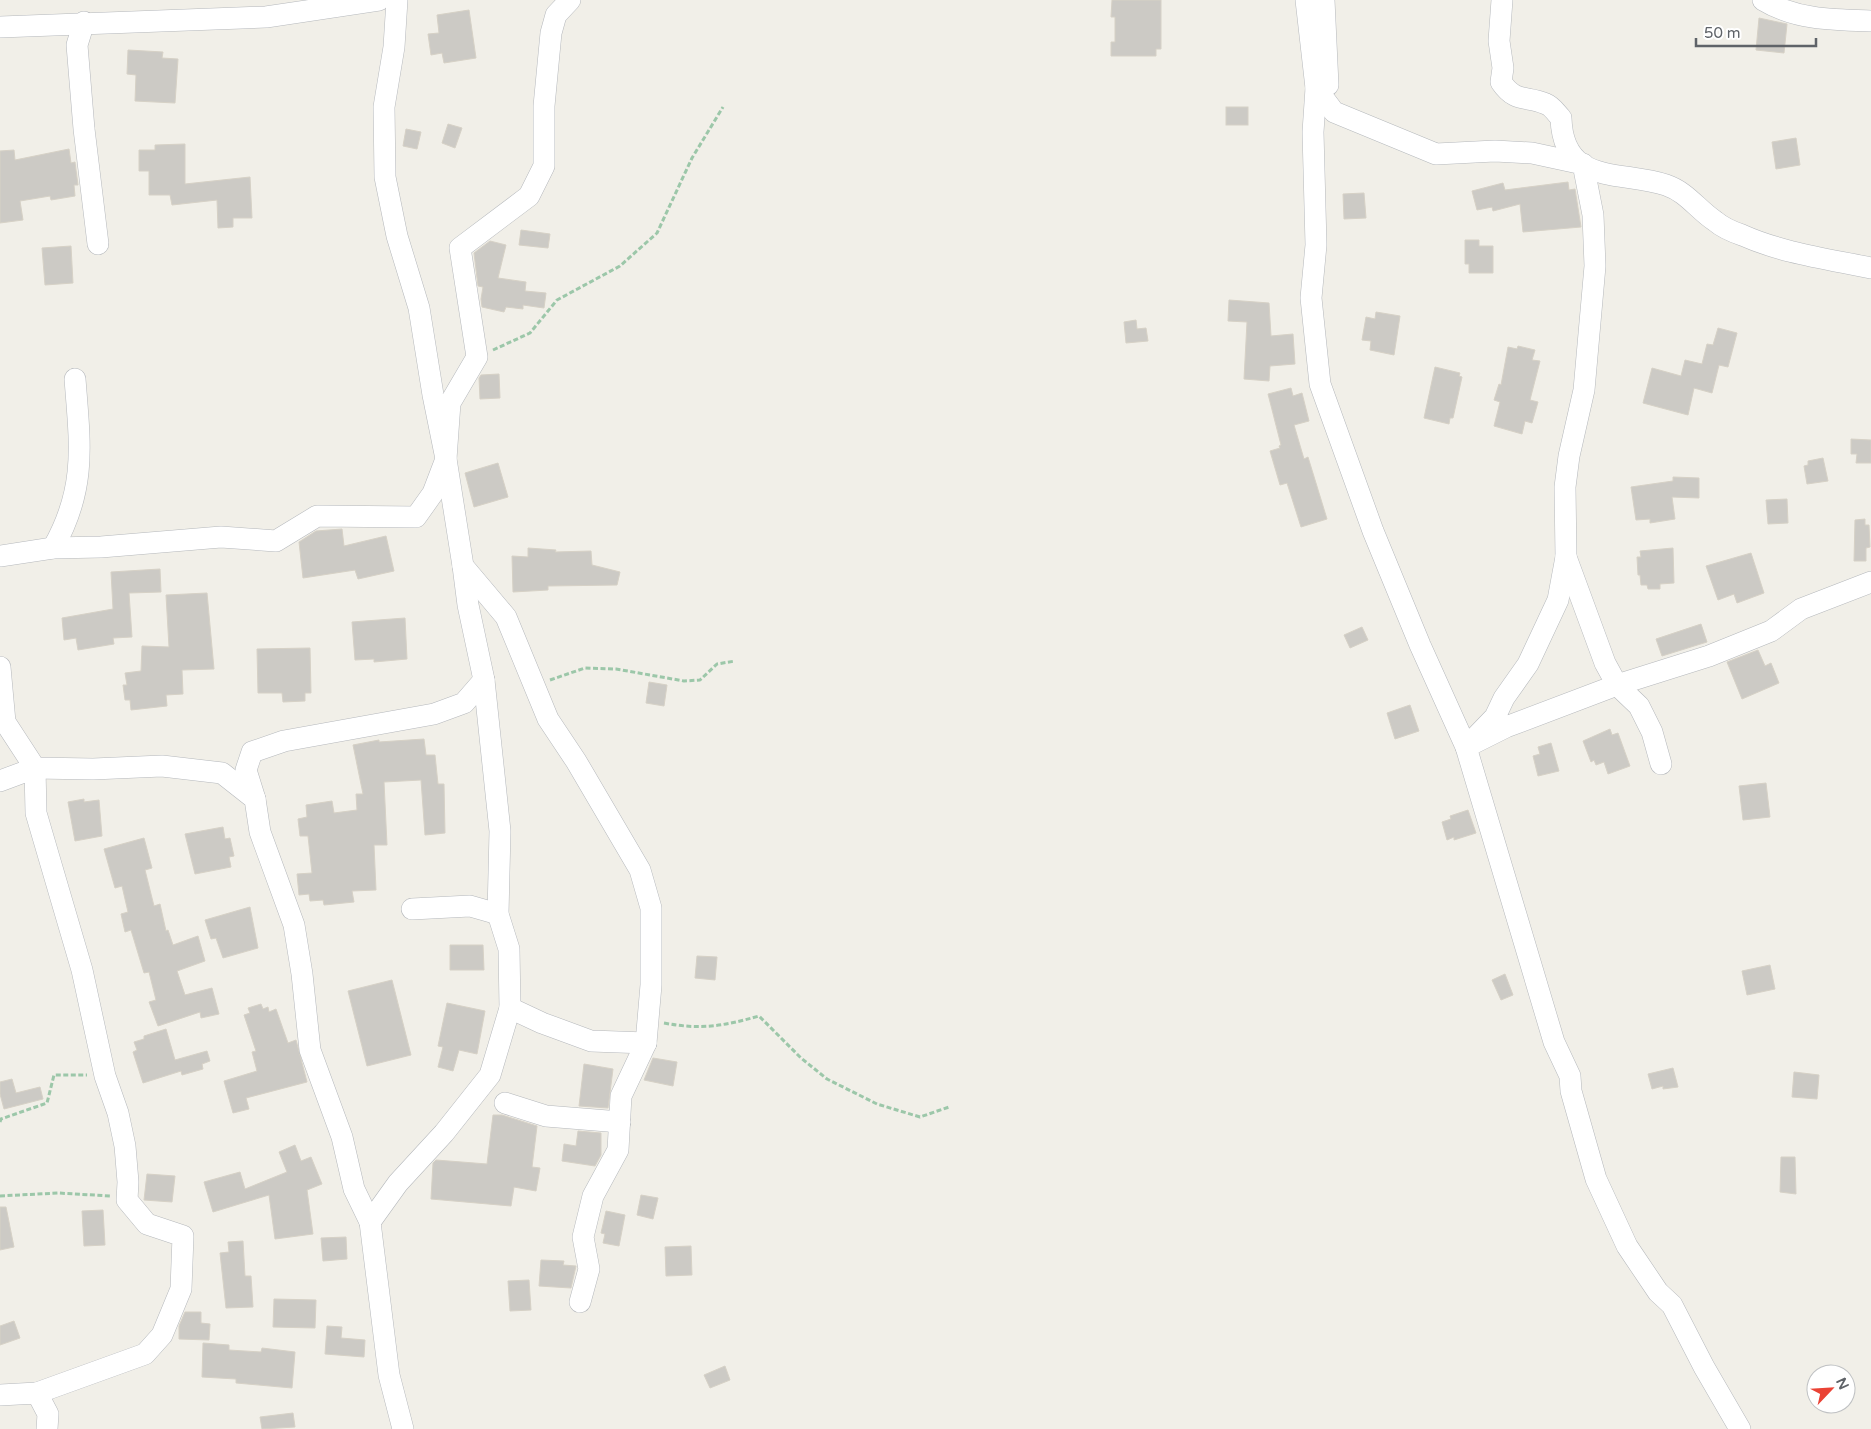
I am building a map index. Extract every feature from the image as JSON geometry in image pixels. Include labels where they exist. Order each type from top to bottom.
[{"type":"street","points":[[0,27],[84,22],[266,17],[379,0]]},
{"type":"street","points":[[370,1222],[398,1183],[444,1134],[490,1075],[510,1008],[509,949],[498,914],[500,831],[484,680],[468,605],[446,459],[432,395],[419,308],[397,236],[385,177],[384,108],[394,47],[397,0]]},
{"type":"street","points":[[0,556],[52,548],[101,547],[221,537],[276,541],[318,516],[416,516],[433,493],[446,459],[450,403],[477,357],[460,248],[529,196],[544,166],[544,106],[551,33],[556,15],[570,0]]},
{"type":"street","points":[[1306,0],[1316,88],[1313,132],[1316,245],[1311,298],[1320,384],[1373,531],[1420,645],[1466,747],[1554,1042],[1570,1076],[1571,1091],[1596,1179],[1627,1246],[1658,1292],[1672,1305],[1704,1367],[1740,1429]]},
{"type":"street","points":[[1324,0],[1328,87],[1334,112]]},
{"type":"street","points":[[1466,747],[1495,717],[1504,698],[1528,664],[1558,600],[1566,557],[1565,487],[1569,456],[1584,390],[1595,266],[1592,216],[1583,164],[1566,147],[1562,135],[1561,118],[1547,104],[1523,100],[1508,92],[1501,82],[1503,68],[1499,41],[1502,0]]},
{"type":"street","points":[[1763,0],[1781,11],[1829,20],[1871,21]]},
{"type":"street","points":[[84,22],[77,45],[84,129],[98,244]]},
{"type":"street","points":[[1316,88],[1334,112],[1436,154],[1532,153],[1583,164],[1606,175],[1667,185],[1693,200],[1714,221],[1742,236],[1790,251],[1871,268]]},
{"type":"street","points":[[52,548],[66,524],[78,488],[80,451],[75,379]]},
{"type":"street","points":[[1566,557],[1605,663],[1617,685],[1639,706],[1652,732],[1661,764]]},
{"type":"street","points":[[463,566],[506,617],[548,719],[576,761],[613,827],[640,870],[651,908],[651,985],[646,1043],[621,1096],[618,1150],[593,1196],[583,1237],[589,1269],[580,1302]]},
{"type":"street","points":[[1466,747],[1506,727],[1617,685],[1709,656],[1772,631],[1801,609],[1871,582]]},
{"type":"street","points":[[0,667],[5,722],[35,768],[36,813],[82,970],[105,1076],[118,1113],[125,1146],[128,1182],[126,1200],[147,1224],[183,1236],[181,1289],[162,1336],[145,1354],[37,1393],[0,1395]]},
{"type":"street","points":[[404,1429],[389,1375],[370,1222],[354,1189],[342,1137],[310,1050],[302,974],[294,925],[260,832],[255,798],[246,770],[252,752],[284,741],[434,714],[464,703],[484,680]]},
{"type":"street","points":[[0,781],[35,768],[93,769],[162,766],[222,773],[255,798]]},
{"type":"street","points":[[412,908],[470,906],[498,914]]},
{"type":"street","points":[[510,1008],[542,1023],[591,1041],[646,1043]]},
{"type":"street","points":[[505,1103],[546,1116],[620,1122]]},
{"type":"street","points":[[37,1393],[48,1414],[47,1429]]},
{"type":"path","points":[[477,357],[530,333],[557,300],[620,266],[657,233],[692,158],[723,107]]},
{"type":"path","points":[[532,680],[552,680],[585,668],[616,669],[684,681],[700,680],[717,664],[735,661]]},
{"type":"path","points":[[648,1021],[690,1028],[724,1026],[759,1016],[801,1058],[827,1079],[878,1104],[920,1117],[949,1107]]},
{"type":"path","points":[[0,1122],[1,1119],[47,1102],[54,1075],[105,1076]]},
{"type":"path","points":[[0,1196],[58,1193],[103,1194],[126,1200]]},
{"type":"building","points":[[1112,0],[1161,0],[1161,49],[1156,49],[1156,56],[1111,56],[1111,42],[1115,42],[1115,17],[1111,17]]},
{"type":"building","points":[[469,10],[476,58],[444,63],[442,53],[431,55],[428,34],[439,33],[437,15]]},
{"type":"building","points":[[1759,18],[1787,24],[1784,53],[1756,50]]},
{"type":"building","points":[[128,50],[163,52],[162,58],[178,59],[175,103],[135,101],[136,75],[127,74]]},
{"type":"building","points":[[1226,107],[1248,107],[1248,125],[1226,125]]},
{"type":"building","points":[[448,124],[462,128],[455,148],[442,143]]},
{"type":"building","points":[[406,129],[421,132],[417,149],[403,146]]},
{"type":"building","points":[[1796,138],[1800,165],[1776,169],[1772,142]]},
{"type":"building","points":[[185,144],[185,184],[250,177],[252,218],[233,218],[233,227],[218,228],[217,200],[172,205],[170,195],[149,195],[149,171],[139,171],[139,150],[155,150],[155,145]]},
{"type":"building","points":[[69,149],[71,163],[75,162],[78,185],[74,185],[75,196],[51,200],[50,196],[20,201],[23,220],[0,223],[0,151],[14,150],[15,160]]},
{"type":"building","points":[[1568,182],[1569,190],[1575,189],[1581,227],[1523,232],[1520,204],[1493,211],[1492,207],[1477,210],[1472,191],[1503,183],[1505,190]]},
{"type":"building","points":[[1364,193],[1366,218],[1344,219],[1343,194]]},
{"type":"building","points":[[521,230],[550,234],[548,248],[519,245]]},
{"type":"building","points":[[1465,240],[1479,240],[1479,246],[1493,246],[1493,273],[1469,273],[1469,264],[1465,264]]},
{"type":"building","points":[[490,241],[506,245],[498,278],[526,282],[525,291],[546,293],[544,308],[523,305],[523,309],[506,307],[504,312],[482,307],[483,287],[478,286],[474,253]]},
{"type":"building","points":[[71,246],[73,283],[45,285],[42,248]]},
{"type":"building","points":[[1229,300],[1269,303],[1271,336],[1293,334],[1295,364],[1270,366],[1269,381],[1244,379],[1247,322],[1228,321]]},
{"type":"building","points":[[1376,312],[1400,316],[1394,355],[1370,350],[1371,341],[1362,340],[1366,317],[1375,319]]},
{"type":"building","points":[[1136,320],[1137,329],[1146,328],[1148,341],[1126,343],[1124,322]]},
{"type":"building","points":[[1718,328],[1737,333],[1728,367],[1719,365],[1712,393],[1694,388],[1688,415],[1643,403],[1652,368],[1681,376],[1685,360],[1702,364],[1707,344],[1713,345]]},
{"type":"building","points":[[1518,346],[1535,350],[1532,360],[1540,361],[1530,400],[1538,402],[1532,423],[1525,421],[1522,434],[1494,426],[1500,402],[1494,400],[1499,384],[1501,385],[1508,347],[1517,349]]},
{"type":"building","points":[[1435,367],[1460,373],[1459,376],[1462,377],[1453,418],[1450,418],[1449,424],[1424,418]]},
{"type":"building","points":[[499,374],[500,398],[480,399],[479,378],[481,375]]},
{"type":"building","points":[[1291,388],[1293,396],[1302,393],[1309,421],[1294,425],[1304,459],[1308,457],[1327,519],[1301,527],[1287,483],[1280,485],[1270,451],[1280,448],[1279,446],[1281,445],[1268,394]]},
{"type":"building","points":[[1851,439],[1871,440],[1871,463],[1856,463],[1857,454],[1851,454]]},
{"type":"building","points":[[1823,458],[1828,481],[1807,484],[1804,466],[1808,465],[1808,461]]},
{"type":"building","points":[[498,463],[508,497],[474,507],[465,473]]},
{"type":"building","points":[[1673,477],[1699,478],[1699,498],[1672,497],[1675,519],[1650,523],[1650,519],[1636,520],[1631,487],[1673,481]]},
{"type":"building","points":[[1787,499],[1788,523],[1768,524],[1766,500]]},
{"type":"building","points":[[1865,519],[1865,525],[1869,525],[1870,547],[1866,548],[1866,561],[1854,561],[1855,520]]},
{"type":"building","points":[[342,529],[344,546],[386,536],[394,571],[358,579],[355,570],[303,578],[299,542],[316,531]]},
{"type":"building","points":[[528,548],[556,550],[555,552],[591,551],[592,565],[620,572],[617,585],[548,586],[548,590],[513,592],[512,556],[528,557]]},
{"type":"building","points":[[1673,548],[1674,583],[1660,584],[1660,589],[1648,589],[1647,585],[1641,585],[1640,575],[1638,575],[1637,557],[1641,557],[1640,551]]},
{"type":"building","points":[[1751,553],[1764,593],[1737,603],[1734,594],[1718,600],[1706,566]]},
{"type":"building","points":[[160,569],[161,592],[129,593],[132,637],[113,638],[114,644],[78,650],[76,638],[64,640],[62,618],[113,609],[111,572]]},
{"type":"building","points":[[207,593],[214,669],[182,670],[183,694],[166,695],[167,706],[131,710],[130,700],[125,700],[123,685],[127,685],[125,673],[141,671],[142,646],[169,647],[166,595]]},
{"type":"building","points":[[405,618],[407,659],[374,662],[374,659],[355,660],[352,622]]},
{"type":"building","points":[[1701,624],[1707,642],[1662,656],[1656,639]]},
{"type":"building","points":[[1362,627],[1368,640],[1350,648],[1344,635]]},
{"type":"building","points":[[310,648],[311,693],[305,693],[305,701],[283,702],[282,693],[258,693],[257,649]]},
{"type":"building","points":[[1758,650],[1765,666],[1771,663],[1779,683],[1742,699],[1727,662]]},
{"type":"building","points":[[649,682],[667,685],[664,706],[646,703]]},
{"type":"building","points":[[1410,705],[1419,731],[1395,739],[1387,713]]},
{"type":"building","points":[[1610,729],[1612,735],[1618,733],[1630,766],[1608,774],[1604,762],[1596,765],[1594,760],[1591,762],[1583,741]]},
{"type":"building","points":[[424,739],[426,755],[435,755],[438,784],[444,784],[445,833],[425,835],[421,780],[384,782],[387,845],[374,845],[376,890],[352,891],[354,902],[324,905],[323,900],[310,901],[309,894],[299,895],[297,874],[312,873],[308,836],[300,836],[298,819],[307,817],[306,805],[332,801],[334,813],[357,810],[356,794],[363,794],[353,745],[379,740],[379,742]]},
{"type":"building","points":[[1551,743],[1559,771],[1538,776],[1533,756],[1540,754],[1538,747]]},
{"type":"building","points":[[1766,783],[1770,817],[1743,820],[1739,786]]},
{"type":"building","points":[[84,799],[84,802],[99,800],[102,836],[75,841],[68,802]]},
{"type":"building","points":[[1468,810],[1476,833],[1454,840],[1454,837],[1447,840],[1442,822],[1451,819],[1450,816]]},
{"type":"building","points":[[223,827],[225,839],[230,838],[234,856],[229,857],[231,867],[195,874],[185,834]]},
{"type":"building","points":[[144,838],[152,868],[145,870],[154,906],[160,904],[166,931],[168,930],[173,945],[198,936],[205,961],[177,971],[185,995],[212,988],[219,1014],[201,1018],[200,1012],[158,1026],[149,1002],[156,1000],[149,972],[144,973],[131,930],[125,932],[121,914],[128,912],[122,886],[115,888],[104,849]]},
{"type":"building","points":[[250,907],[258,948],[223,958],[216,938],[211,939],[205,920]]},
{"type":"building","points":[[450,945],[483,945],[484,970],[450,970]]},
{"type":"building","points":[[697,956],[717,957],[715,980],[695,978]]},
{"type":"building","points":[[1770,965],[1775,989],[1747,995],[1742,971]]},
{"type":"building","points":[[1505,974],[1513,995],[1501,1000],[1492,980]]},
{"type":"building","points":[[392,980],[411,1055],[367,1066],[348,991]]},
{"type":"building","points":[[447,1003],[485,1011],[477,1054],[459,1050],[453,1071],[438,1067],[443,1047],[438,1046]]},
{"type":"building","points":[[261,1004],[263,1009],[268,1007],[269,1012],[276,1009],[288,1043],[296,1040],[307,1082],[246,1098],[249,1109],[233,1113],[224,1081],[257,1071],[252,1052],[256,1051],[244,1015],[250,1013],[248,1008]]},
{"type":"building","points":[[166,1029],[175,1060],[207,1051],[210,1061],[202,1064],[203,1069],[182,1075],[181,1071],[143,1083],[133,1052],[137,1050],[134,1042],[144,1039],[144,1036]]},
{"type":"building","points":[[653,1058],[677,1062],[673,1086],[644,1080]]},
{"type":"building","points":[[584,1064],[613,1069],[608,1108],[579,1106]]},
{"type":"building","points":[[1673,1068],[1678,1087],[1663,1089],[1663,1086],[1652,1089],[1648,1074]]},
{"type":"building","points":[[1794,1072],[1819,1075],[1817,1099],[1792,1097]]},
{"type":"building","points":[[12,1079],[16,1093],[40,1087],[43,1099],[4,1109],[0,1094],[0,1082]]},
{"type":"building","points":[[493,1115],[502,1115],[537,1126],[532,1167],[540,1168],[536,1191],[514,1187],[511,1206],[431,1199],[433,1163],[436,1160],[487,1164]]},
{"type":"building","points":[[578,1131],[601,1133],[601,1155],[595,1166],[562,1161],[564,1144],[576,1146]]},
{"type":"building","points":[[295,1145],[301,1161],[311,1157],[322,1184],[307,1190],[313,1234],[275,1239],[269,1195],[213,1212],[204,1182],[240,1172],[245,1189],[287,1172],[279,1152]]},
{"type":"building","points":[[1781,1157],[1795,1157],[1796,1194],[1780,1192]]},
{"type":"building","points":[[147,1174],[175,1176],[172,1202],[144,1200]]},
{"type":"building","points":[[641,1195],[658,1198],[653,1219],[637,1215]]},
{"type":"building","points":[[0,1207],[6,1207],[14,1247],[0,1250]]},
{"type":"building","points":[[103,1210],[105,1245],[84,1246],[82,1211]]},
{"type":"building","points":[[606,1211],[625,1215],[619,1246],[603,1243],[605,1234],[601,1233]]},
{"type":"building","points":[[346,1237],[347,1259],[323,1261],[321,1238]]},
{"type":"building","points":[[243,1241],[245,1276],[251,1276],[253,1307],[226,1308],[220,1253],[229,1252],[228,1242]]},
{"type":"building","points":[[691,1246],[692,1275],[666,1276],[665,1247]]},
{"type":"building","points":[[541,1260],[564,1261],[563,1265],[576,1266],[571,1288],[539,1286]]},
{"type":"building","points":[[529,1280],[531,1310],[510,1311],[508,1281]]},
{"type":"building","points":[[274,1299],[316,1300],[315,1328],[273,1327]]},
{"type":"building","points":[[185,1312],[201,1312],[201,1323],[210,1324],[209,1340],[179,1339],[179,1326]]},
{"type":"building","points":[[14,1321],[20,1338],[0,1345],[0,1326]]},
{"type":"building","points":[[327,1326],[342,1327],[341,1338],[365,1340],[364,1357],[325,1354]]},
{"type":"building","points":[[203,1343],[229,1345],[229,1350],[261,1352],[262,1348],[295,1352],[292,1388],[236,1383],[236,1379],[202,1377]]},
{"type":"building","points":[[725,1366],[730,1380],[710,1388],[704,1375]]},
{"type":"building","points":[[293,1413],[295,1427],[262,1429],[260,1417]]}]
